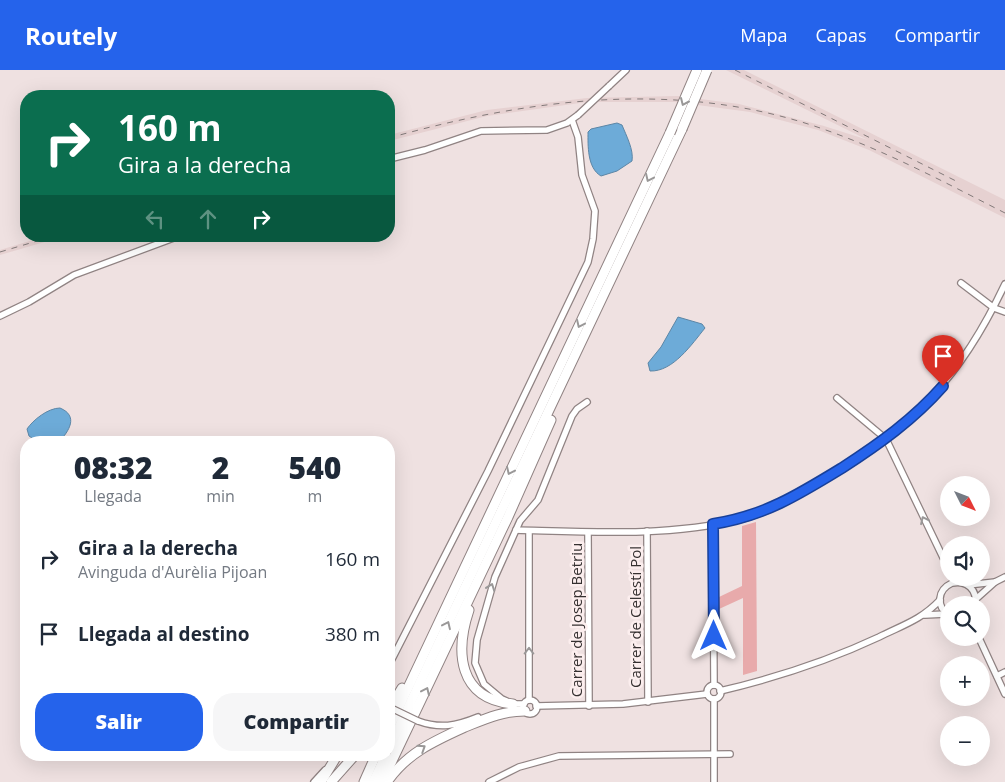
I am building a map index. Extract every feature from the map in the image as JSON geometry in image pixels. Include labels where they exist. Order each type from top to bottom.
[{"type":"highway","points":[[395,715],[698,70]]},
{"type":"highway","points":[[395,735],[682,129],[707,70]]},
{"type":"highway","points":[[395,755],[525,480],[617,274],[623,254]]},
{"type":"highway","points":[[512,704],[489,699],[473,686],[464,669],[462,642],[466,617],[525,480]]},
{"type":"highway","points":[[395,698],[436,620],[443,614]]},
{"type":"highway","points":[[387,782],[406,759],[429,743],[490,716],[508,712],[525,705]]},
{"type":"highway","points":[[321,782],[334,761]]},
{"type":"highway","points":[[331,782],[350,761]]},
{"type":"highway","points":[[364,782],[373,761]]},
{"type":"highway","points":[[373,782],[383,761]]},
{"type":"highway","points":[[382,782],[392,761]]},
{"type":"street","points":[[395,158],[425,150],[481,131],[536,132],[553,128],[572,120],[626,70]]},
{"type":"street","points":[[395,653],[488,471],[588,262],[593,239],[595,211],[582,174],[578,137],[572,120]]},
{"type":"street","points":[[0,316],[29,302],[74,275],[163,242]]},
{"type":"street","points":[[961,283],[994,308],[1005,312]]},
{"type":"street","points":[[516,530],[588,534],[647,531],[713,524],[747,517],[782,504],[886,439],[920,411],[949,379],[972,346],[994,308],[1005,284]]},
{"type":"street","points":[[837,398],[886,439],[940,551]]},
{"type":"street","points":[[525,705],[512,704],[499,698],[484,684],[477,669],[475,655],[488,596],[516,530],[521,519],[538,500],[572,416],[580,406],[587,402]]},
{"type":"street","points":[[713,524],[714,686],[720,691]]},
{"type":"street","points":[[529,531],[525,705],[531,713],[536,706]]},
{"type":"street","name":"Carrer de Celestí Pol","points":[[647,531],[648,702]]},
{"type":"street","name":"Carrer de Josep Betriu","points":[[588,534],[589,706]]},
{"type":"street","points":[[981,596],[995,582],[1005,577]]},
{"type":"street","points":[[990,583],[995,582]]},
{"type":"street","points":[[720,691],[773,678],[820,662],[925,615],[940,600]]},
{"type":"street","points":[[925,615],[940,615]]},
{"type":"street","points":[[983,646],[1005,694]]},
{"type":"street","points":[[997,676],[1005,672]]},
{"type":"street","points":[[707,694],[708,688],[714,686]]},
{"type":"street","points":[[714,699],[720,696],[720,691]]},
{"type":"street","points":[[395,711],[432,726],[443,727],[534,702],[536,706],[589,706],[648,702],[707,694],[714,699]]},
{"type":"street","points":[[714,699],[714,782]]},
{"type":"street","points":[[489,782],[524,765],[559,756],[730,754]]},
{"type":"street","points":[[314,782],[333,761]]},
{"type":"shaded area","points":[[726,70],[744,70],[1005,200],[1005,218],[869,150],[818,130],[750,112],[675,102],[587,102],[487,116],[395,139],[395,133],[487,110],[587,98],[677,96],[739,104],[824,126],[868,140]]},
{"type":"shaded area","points":[[26,242],[44,242],[0,255],[0,250]]},
{"type":"shaded area","points":[[756,522],[757,671],[743,675],[743,598],[719,609],[719,597],[742,586],[742,526]]},
{"type":"water","points":[[617,123],[622,125],[632,152],[632,161],[617,171],[601,176],[593,168],[591,162],[588,150],[588,132],[591,129]]},
{"type":"water","points":[[678,317],[702,324],[705,328],[688,349],[674,362],[658,370],[650,371],[648,363],[661,347]]},
{"type":"water","points":[[60,408],[66,411],[71,419],[69,429],[64,436],[29,436],[27,429],[33,422],[46,412]]},
{"type":"railway","points":[[735,70],[956,181]]},
{"type":"railway","points":[[395,136],[443,124],[551,104],[661,99],[715,104],[769,113],[823,129],[870,147],[1005,213]]},
{"type":"railway","points":[[0,252],[34,242]]},
{"type":"route","points":[[714,636],[713,524],[756,515],[802,493],[886,439],[913,417],[943,386]]}]
